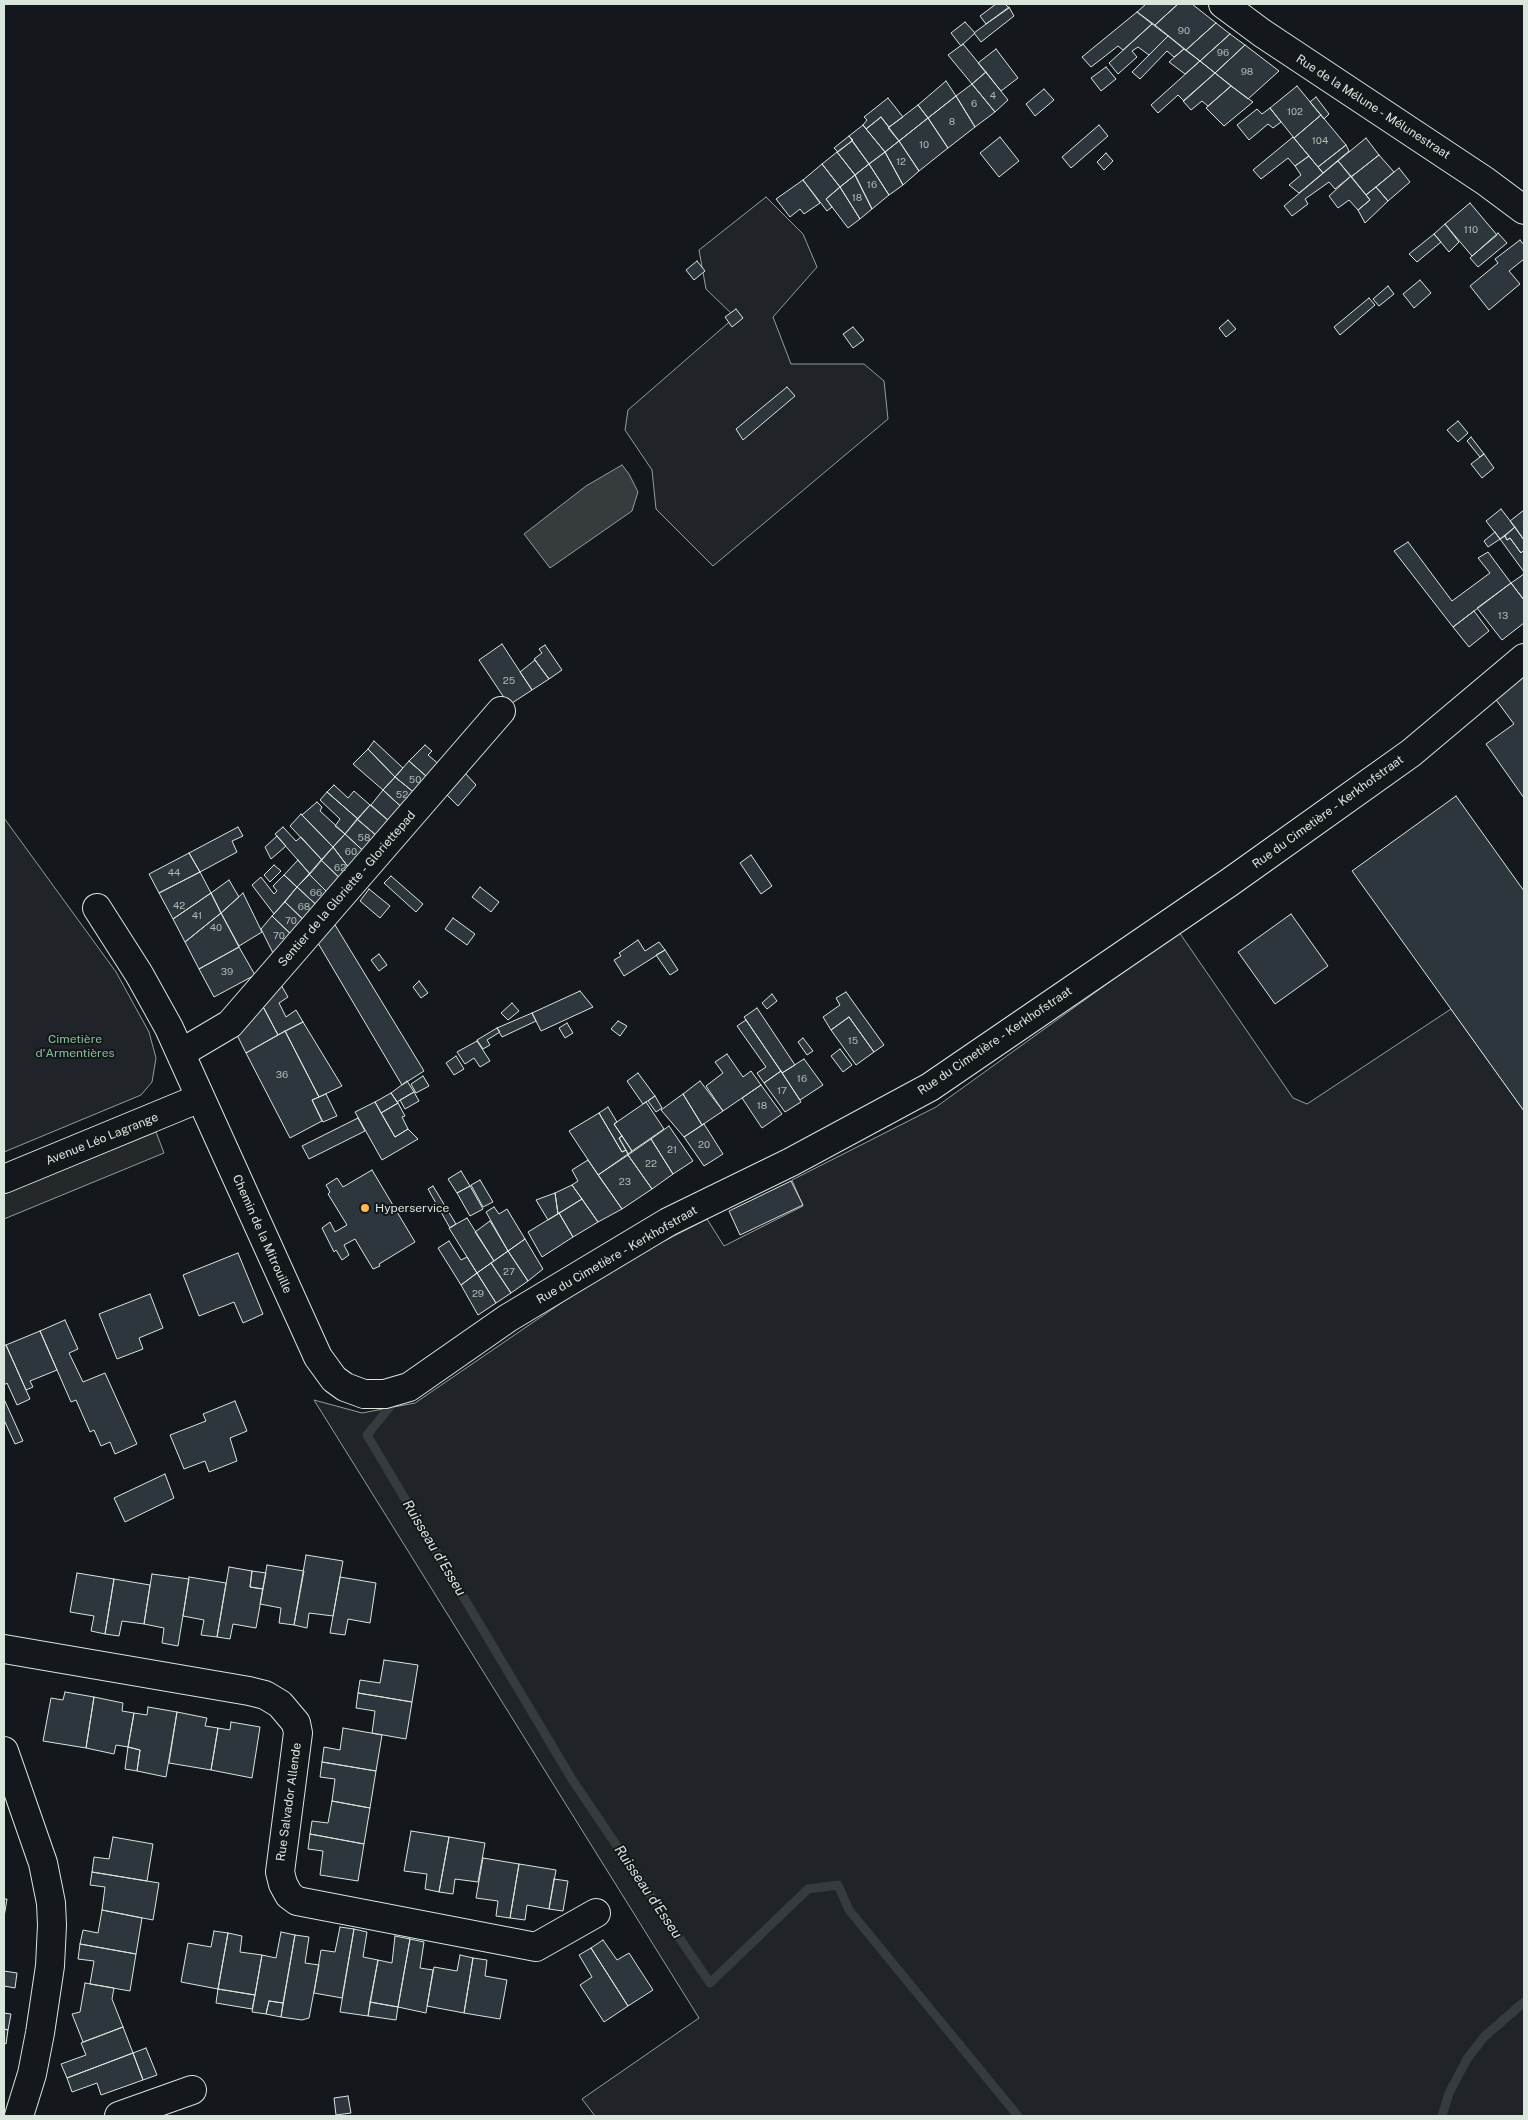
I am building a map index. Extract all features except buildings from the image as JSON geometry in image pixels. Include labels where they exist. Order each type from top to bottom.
[{"type":"street","name":"Rue de la Mélune - Mélunestraat","points":[[1223,4],[1262,34],[1485,180],[1524,210]]},
{"type":"street","name":"Rue du Cimetière - Kerkhofstraat","points":[[326,1370],[345,1387],[364,1394],[385,1394],[409,1387],[508,1318],[668,1222],[791,1162],[930,1087],[1230,882],[1411,753],[1524,658]]},
{"type":"street","name":"Sentier de la Gloriette - Gloriettepad","points":[[181,1053],[230,1024],[502,711]]},
{"type":"street","points":[[97,908],[155,1000],[181,1053],[200,1098]]},
{"type":"street","name":"Chemin de la Mitrouille","points":[[200,1098],[318,1357],[326,1370]]},
{"type":"street","name":"Avenue Léo Lagrange","points":[[4,1179],[200,1098]]},
{"type":"street","name":"Rue Salvador Allende","points":[[4,1649],[249,1691],[265,1695],[280,1704],[296,1724],[298,1733],[280,1872],[283,1884],[289,1895],[297,1901],[536,1947],[596,1913]]},
{"type":"street","points":[[4,1752],[43,1863],[50,1894],[52,1925],[50,1966],[40,2034],[32,2074],[19,2116]]},
{"type":"street","points":[[119,2116],[192,2090]]},
{"type":"green space","points":[[766,197],[803,234],[817,267],[773,317],[791,364],[864,364],[884,381],[888,419],[713,566],[656,509],[652,470],[625,430],[628,410],[735,317],[706,289],[699,250]]},
{"type":"green space","name":"Cimetière d'Armentières","points":[[4,818],[116,972],[149,1032],[156,1058],[152,1082],[141,1095],[4,1152]]},
{"type":"green space","points":[[1179,932],[1293,1098],[1307,1104],[1451,1009],[1524,1111],[1524,2116],[595,2116],[582,2099],[699,2018],[314,1400],[362,1413],[415,1403],[614,1267],[707,1219],[724,1246],[803,1206],[792,1180],[936,1107]]},
{"type":"shaded area","points":[[622,465],[638,492],[632,511],[550,568],[524,534],[586,486]]},
{"type":"shaded area","points":[[156,1132],[164,1153],[4,1219],[4,1194]]},
{"type":"waterway","name":"Ruisseau d'Esseu","points":[[389,1408],[367,1435],[573,1781],[710,1983],[808,1889],[838,1885],[849,1910],[1018,2116]]},
{"type":"waterway","name":"Ruisseau d'Esseu","points":[[1442,2116],[1449,2093],[1467,2059],[1484,2037],[1524,2002]]},
{"type":"place","name":"Hyperservice","points":[[365,1208]]}]
